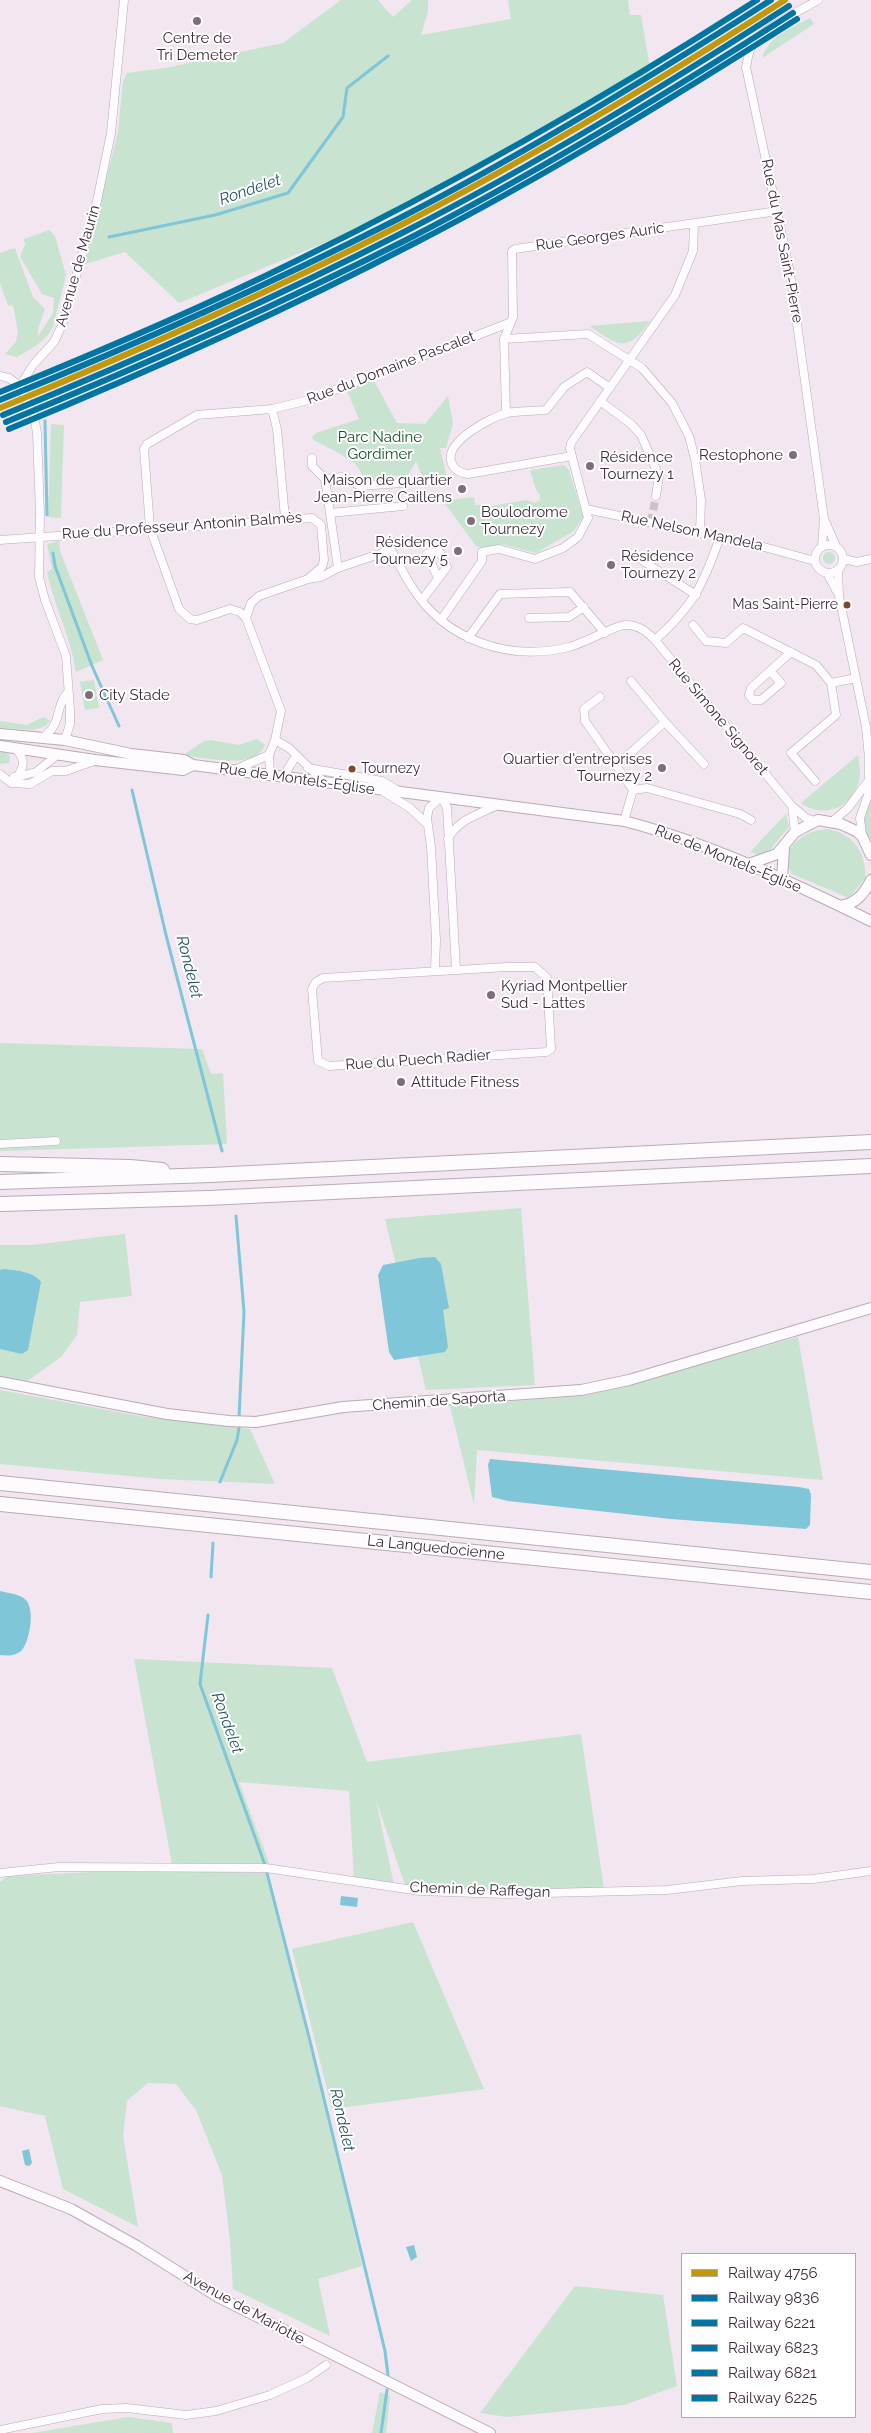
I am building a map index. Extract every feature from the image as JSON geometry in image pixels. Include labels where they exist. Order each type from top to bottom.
[{"type":"highway","points":[[0,1182],[211,1175],[871,1142]]},
{"type":"highway","points":[[0,1164],[130,1167],[211,1175]]},
{"type":"highway","points":[[0,1204],[69,1203],[871,1166]]},
{"type":"highway","points":[[0,1209],[69,1203]]},
{"type":"highway","name":"La Languedocienne","points":[[0,1483],[871,1572]]},
{"type":"highway","name":"La Languedocienne","points":[[0,1504],[871,1592]]},
{"type":"main road","name":"Rue de Montels-Église","points":[[0,734],[65,740],[131,754],[184,760],[193,765],[323,781],[384,792],[400,792],[624,821],[668,833],[749,864],[871,921]]},
{"type":"main road","points":[[16,749],[27,746],[42,746],[65,740]]},
{"type":"main road","name":"Rue de Montels-Église","points":[[0,746],[95,760],[183,770],[193,765]]},
{"type":"main road","points":[[57,755],[68,747],[116,755],[131,754]]},
{"type":"main road","points":[[749,864],[769,858],[784,847],[795,832],[814,821],[833,822],[848,827],[862,836],[871,855]]},
{"type":"main road","points":[[782,880],[784,847]]},
{"type":"main road","points":[[840,906],[851,904],[858,898],[871,880]]},
{"type":"main road","name":"Chemin de Saporta","points":[[0,1382],[167,1414],[256,1422],[344,1408],[581,1390],[629,1380],[871,1308]]},
{"type":"main road","name":"Avenue de Mariotte","points":[[0,2181],[71,2209],[137,2246],[218,2297],[490,2433]]},
{"type":"street","name":"Avenue de Maurin","points":[[20,386],[33,366],[54,342],[63,323],[96,201],[111,133],[124,0]]},
{"type":"street","name":"Rue du Mas Saint-Pierre","points":[[818,0],[766,32],[754,44],[748,54],[746,67],[778,211],[795,305],[824,519],[822,546]]},
{"type":"street","name":"Rue Georges Auric","points":[[506,414],[504,339],[512,317],[512,251],[515,249],[778,211]]},
{"type":"street","points":[[441,620],[482,561],[482,552],[499,549],[535,558],[564,548],[578,537],[588,518],[570,449],[574,437],[675,295],[693,252],[694,224]]},
{"type":"street","name":"Rue du Domaine Pascalet","points":[[150,528],[144,448],[146,444],[197,415],[272,409],[309,400],[509,323]]},
{"type":"street","points":[[504,339],[588,334],[642,368],[665,393],[683,422],[695,459],[701,500],[700,532]]},
{"type":"street","points":[[572,456],[468,474],[456,469],[451,463],[450,456],[460,437],[506,414],[546,410],[564,387],[587,372],[610,388]]},
{"type":"street","points":[[0,376],[9,378],[20,386],[34,416],[37,433],[40,513],[39,577],[45,600],[66,656],[70,724],[65,740]]},
{"type":"street","points":[[600,401],[631,424],[641,435],[659,476],[656,496]]},
{"type":"street","points":[[272,409],[277,429],[284,518]]},
{"type":"street","points":[[312,458],[312,466],[325,479],[338,568]]},
{"type":"street","points":[[325,479],[342,477],[360,486],[402,483]]},
{"type":"street","points":[[330,513],[403,506]]},
{"type":"street","name":"Rue Nelson Mandela","points":[[586,508],[815,558]]},
{"type":"street","name":"Rue du Professeur Antonin Balmès","points":[[0,540],[284,518],[312,518],[321,525],[324,560],[322,567],[308,579]]},
{"type":"street","name":"Rue du Mas Saint-Pierre","points":[[824,519],[836,546]]},
{"type":"street","points":[[150,528],[179,609],[184,615],[198,620],[230,609],[240,612],[246,618],[281,711],[281,718],[269,755],[270,774]]},
{"type":"street","points":[[655,640],[678,619],[696,595],[705,579],[720,537]]},
{"type":"street","points":[[839,596],[827,573],[819,569],[815,558],[822,546],[829,544],[836,546],[844,558],[857,562],[871,559]]},
{"type":"street","points":[[246,618],[251,603],[259,596],[321,576],[338,568],[391,550],[412,588],[422,600],[441,620],[457,633],[468,638],[504,650],[536,652],[568,648],[605,634],[584,606],[570,592],[500,594],[468,638]]},
{"type":"street","points":[[844,558],[838,570],[839,596],[866,727],[870,776],[869,792],[860,818],[862,836]]},
{"type":"street","points":[[643,561],[696,595]]},
{"type":"street","points":[[827,573],[838,570]]},
{"type":"street","points":[[422,600],[438,578]]},
{"type":"street","points":[[528,618],[569,617],[584,606]]},
{"type":"street","name":"Rue Simone Signoret","points":[[605,634],[622,626],[630,625],[643,629],[655,640],[792,806],[814,821]]},
{"type":"street","points":[[693,625],[706,641],[726,643],[743,628],[816,665],[830,683],[836,715],[792,753],[815,780]]},
{"type":"street","points":[[770,670],[791,652]]},
{"type":"street","points":[[830,683],[856,678]]},
{"type":"street","points":[[631,681],[665,722],[704,764]]},
{"type":"street","points":[[42,738],[54,728],[63,698],[67,693]]},
{"type":"street","points":[[600,697],[584,709],[585,721],[633,790],[624,821]]},
{"type":"street","points":[[617,765],[665,722]]},
{"type":"street","points":[[275,740],[289,748],[323,781]]},
{"type":"street","points":[[16,749],[24,759],[22,771],[17,777]]},
{"type":"street","points":[[2,775],[17,777],[36,772],[57,755]]},
{"type":"street","points":[[234,770],[269,755]]},
{"type":"street","points":[[284,776],[296,756]]},
{"type":"street","points":[[2,775],[12,783],[30,784],[52,771],[66,771],[95,760]]},
{"type":"street","name":"Rue de Montels-Église","points":[[308,768],[382,781],[400,792]]},
{"type":"street","points":[[833,822],[848,808],[870,776]]},
{"type":"street","points":[[633,790],[647,788],[740,814],[751,820]]},
{"type":"street","points":[[384,792],[410,808],[427,824]]},
{"type":"street","points":[[435,970],[436,940],[431,847],[427,824],[429,808],[441,797],[447,807],[447,840],[456,969]]},
{"type":"street","points":[[447,840],[452,831],[461,823],[498,805]]},
{"type":"street","points":[[792,806],[795,832]]},
{"type":"street","name":"Rue du Puech Radier","points":[[536,967],[542,971],[547,978],[552,1048],[546,1052],[329,1066],[318,1061],[312,989],[316,982],[327,977],[435,970],[536,967]]},
{"type":"street","points":[[0,1144],[56,1141]]},
{"type":"street","name":"Chemin de Raffegan","points":[[0,1874],[59,1867],[266,1868],[420,1891],[505,1894],[667,1890],[742,1881],[813,1878],[871,1871]]},
{"type":"street","points":[[0,2430],[102,2409],[127,2408],[186,2414],[216,2411],[270,2395],[307,2378],[326,2365]]},
{"type":"green space","points":[[341,0],[378,0],[393,17],[412,0],[428,0],[428,11],[421,35],[511,19],[508,0],[628,0],[630,15],[641,15],[651,74],[389,216],[179,303],[125,252],[85,264],[118,132],[123,81],[127,73],[165,68],[283,43]]},
{"type":"green space","points":[[810,18],[814,24],[762,58],[775,38]]},
{"type":"green space","points":[[49,230],[55,236],[66,275],[53,327],[42,341],[17,357],[5,354],[16,342],[18,331],[13,305],[8,306],[0,283],[0,253],[15,248],[33,297],[45,309],[38,329],[38,336],[53,313],[54,298],[42,294],[20,257],[25,244],[24,239]]},
{"type":"green space","points":[[650,321],[635,339],[628,343],[615,342],[589,326]]},
{"type":"green space","name":"Parc Nadine Gordimer","points":[[373,379],[397,423],[425,424],[448,396],[453,423],[446,448],[440,448],[447,477],[424,481],[416,461],[406,476],[391,475],[369,480],[362,476],[357,465],[314,440],[312,437],[316,433],[359,419],[347,391]]},
{"type":"green space","points":[[51,424],[64,425],[61,518],[48,517]]},
{"type":"green space","points":[[564,465],[569,470],[583,517],[574,531],[536,553],[502,544],[483,548],[476,546],[443,501],[474,497],[475,505],[488,504],[492,506],[526,500],[535,503],[540,500],[540,495],[536,490],[530,470]]},
{"type":"green space","points":[[59,541],[60,551],[103,660],[76,672],[74,659],[47,572],[52,569],[47,544]]},
{"type":"green space","points":[[829,552],[835,558],[829,564],[823,558]]},
{"type":"green space","name":"City Stade","points":[[94,680],[99,708],[85,710],[80,682]]},
{"type":"green space","points":[[43,717],[50,721],[46,726],[34,730],[0,728],[0,721],[27,725]]},
{"type":"green space","points":[[257,739],[265,745],[260,753],[252,758],[242,760],[207,759],[187,756],[186,753],[204,741],[211,740],[239,745]]},
{"type":"green space","points":[[0,750],[10,755],[9,763],[0,764]]},
{"type":"green space","points":[[858,755],[860,775],[858,786],[847,802],[830,810],[811,808],[801,803]]},
{"type":"green space","points":[[871,802],[871,840],[864,826],[864,816]]},
{"type":"green space","points":[[786,814],[789,827],[768,852],[760,856],[750,852]]},
{"type":"green space","points":[[827,829],[836,831],[851,839],[863,860],[865,878],[849,898],[792,874],[786,862],[791,848],[800,838],[813,832]]},
{"type":"green space","points":[[0,1043],[202,1049],[211,1074],[223,1073],[227,1144],[0,1151]]},
{"type":"green space","points":[[521,1208],[535,1385],[426,1390],[385,1219]]},
{"type":"green space","points":[[125,1234],[132,1296],[80,1302],[77,1335],[61,1357],[23,1384],[0,1376],[0,1245],[32,1245]]},
{"type":"green space","points":[[798,1337],[823,1480],[477,1450],[474,1505],[450,1406],[581,1396],[628,1385]]},
{"type":"green space","points":[[0,1390],[145,1417],[250,1429],[275,1484],[161,1479],[0,1464]]},
{"type":"green space","points":[[134,1659],[332,1668],[367,1762],[581,1734],[604,1889],[518,1893],[405,1885],[376,1800],[394,1885],[354,1880],[349,1791],[239,1782],[269,1863],[172,1864]]},
{"type":"green space","points":[[169,1871],[266,1873],[327,2109],[362,2266],[318,2279],[330,2336],[233,2289],[230,2240],[222,2175],[196,2110],[176,2084],[148,2083],[127,2101],[123,2136],[138,2227],[63,2189],[45,2116],[0,2106],[0,1882],[8,1876]]},
{"type":"green space","points":[[413,1922],[484,2089],[332,2109],[292,1949]]},
{"type":"green space","points":[[575,2286],[663,2295],[677,2386],[624,2405],[507,2417],[480,2413]]},
{"type":"green space","points":[[380,2392],[390,2396],[386,2433],[372,2433]]},
{"type":"green space","points":[[128,2417],[172,2423],[173,2433],[32,2433]]},
{"type":"water","points":[[435,1257],[441,1264],[449,1308],[443,1310],[448,1347],[445,1352],[394,1360],[389,1352],[378,1275],[383,1265]]},
{"type":"water","points":[[4,1269],[29,1274],[38,1278],[41,1282],[28,1350],[22,1354],[0,1349],[0,1270]]},
{"type":"water","points":[[490,1459],[809,1489],[811,1495],[810,1525],[806,1529],[671,1519],[508,1501],[492,1497],[488,1465]]},
{"type":"water","points":[[0,1591],[21,1596],[29,1605],[31,1618],[25,1645],[20,1652],[12,1655],[0,1655]]},
{"type":"water","points":[[341,1896],[358,1898],[357,1907],[340,1905]]},
{"type":"water","points":[[29,2149],[32,2163],[29,2166],[25,2165],[22,2151]]},
{"type":"water","points":[[414,2245],[417,2257],[411,2261],[406,2247]]},
{"type":"waterway","name":"Rondelet","points":[[109,237],[215,215],[288,193],[343,117],[347,88],[388,56]]},
{"type":"waterway","name":"Rondelet","points":[[45,421],[47,515]]},
{"type":"waterway","name":"Rondelet","points":[[53,553],[55,566],[92,666],[119,726]]},
{"type":"waterway","name":"Rondelet","points":[[132,790],[166,935],[222,1151]]},
{"type":"waterway","name":"Rondelet","points":[[236,1216],[244,1312],[239,1418]]},
{"type":"waterway","points":[[220,1482],[237,1440],[239,1428]]},
{"type":"waterway","points":[[211,1577],[213,1543]]},
{"type":"waterway","name":"Rondelet","points":[[208,1615],[200,1684],[265,1865]]},
{"type":"waterway","name":"Rondelet","points":[[267,1873],[385,2351],[388,2375]]},
{"type":"waterway","name":"Rondelet","points":[[381,2433],[387,2390]]},
{"type":"tunnel","points":[[651,522],[656,496]]},
{"type":"rail line","name":"6821","points":[[0,392],[188,312],[357,231],[531,137],[645,70],[757,0]]},
{"type":"rail line","name":"6221","points":[[0,400],[201,314],[398,219],[493,168],[587,114],[771,0]]},
{"type":"rail line","name":"4756","points":[[0,408],[202,321],[401,225],[596,117],[785,0]]},
{"type":"rail line","name":"9836","points":[[3,415],[205,328],[305,281],[454,206],[600,123],[695,66],[789,6]]},
{"type":"rail line","name":"6823","points":[[6,422],[208,335],[408,239],[506,186],[603,130],[699,73],[793,13]]},
{"type":"rail line","name":"6225","points":[[9,429],[212,342],[312,295],[461,219],[607,136],[797,19]]},
{"type":"place","name":"Centre de Tri Demeter","points":[[197,21]]},
{"type":"place","name":"Restophone","points":[[793,455]]},
{"type":"place","name":"Résidence Tournezy 1","points":[[590,466]]},
{"type":"place","name":"Maison de quartier Jean-Pierre Caillens","points":[[462,489]]},
{"type":"place","name":"Boulodrome Tournezy","points":[[471,521]]},
{"type":"place","name":"Résidence Tournezy 5","points":[[458,551]]},
{"type":"place","name":"Résidence Tournezy 2","points":[[611,565]]},
{"type":"place","name":"Mas Saint-Pierre","points":[[847,605]]},
{"type":"place","name":"City Stade","points":[[89,695]]},
{"type":"place","name":"Quartier d'entreprises Tournezy 2","points":[[662,768]]},
{"type":"place","name":"Tournezy","points":[[352,769]]},
{"type":"place","name":"Kyriad Montpellier Sud - Lattes","points":[[491,995]]},
{"type":"place","name":"Attitude Fitness","points":[[401,1082]]}]
